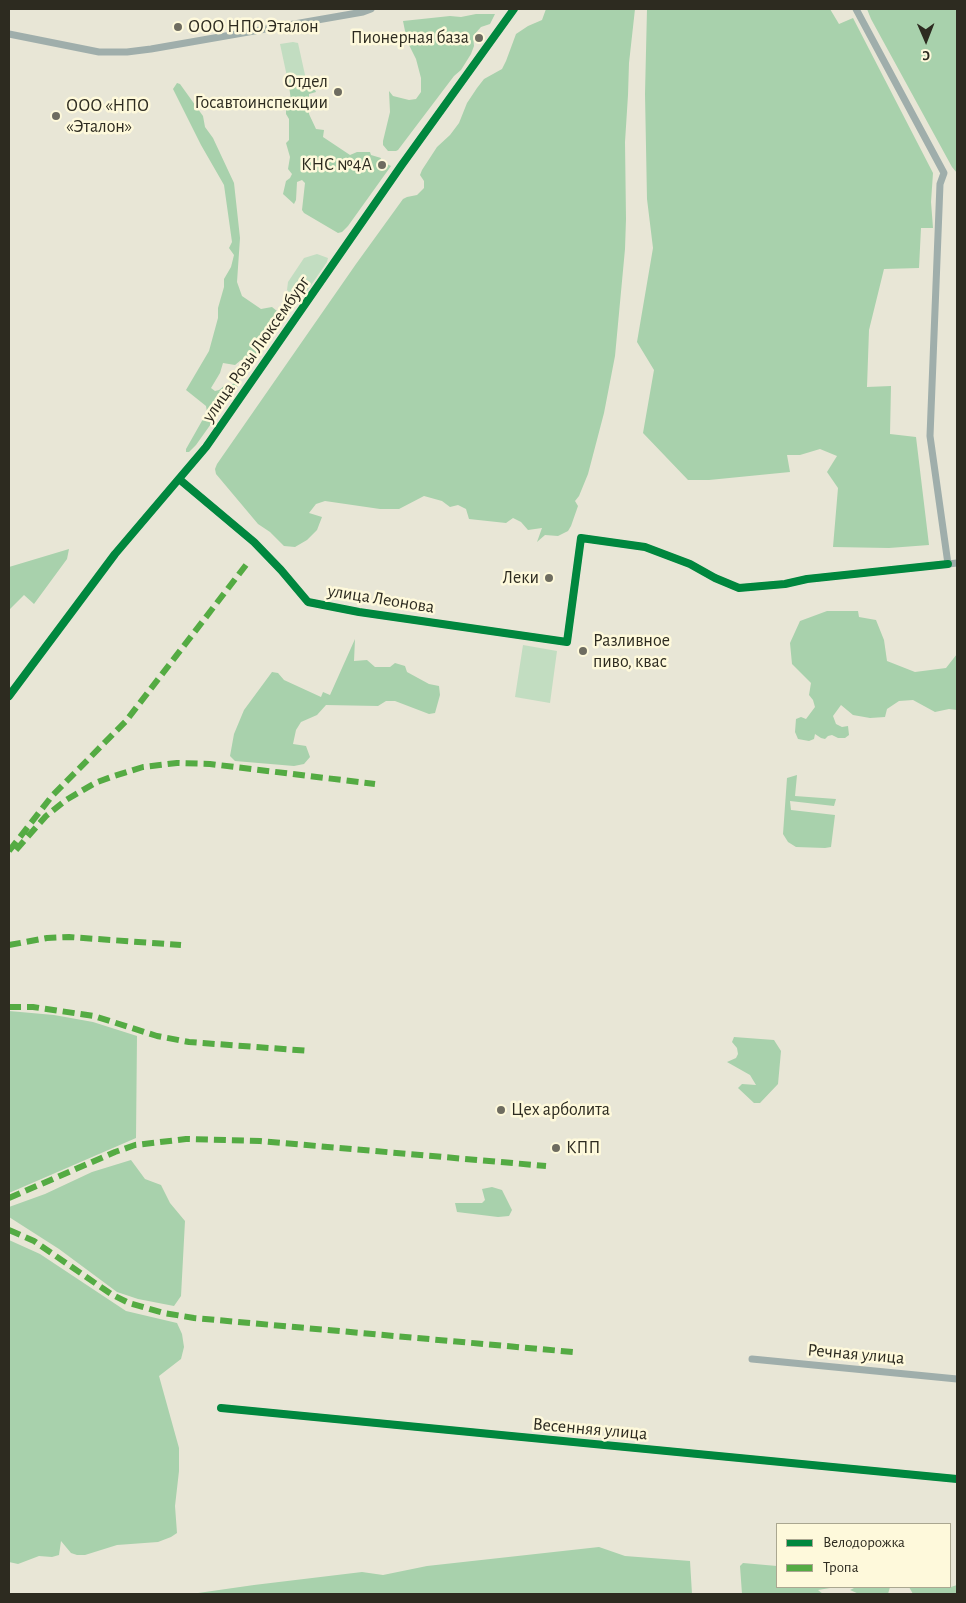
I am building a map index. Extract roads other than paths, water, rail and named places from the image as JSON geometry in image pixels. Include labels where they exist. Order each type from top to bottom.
[{"type":"street","points":[[9,34],[99,52],[127,52],[364,12],[370,9]]},
{"type":"street","name":"улица Розы Люксембург","points":[[9,696],[109,561],[206,447],[401,166],[514,9]]},
{"type":"street","points":[[856,9],[944,173],[940,184],[930,436],[948,564],[957,563]]},
{"type":"street","name":"улица Леонова","points":[[179,479],[254,542],[308,602],[359,612],[567,642],[581,538],[645,547],[690,564],[715,578],[739,588],[948,564]]},
{"type":"street","name":"Речная улица","points":[[752,1359],[957,1378]]},
{"type":"street","name":"Весенняя улица","points":[[221,1408],[957,1479]]},
{"type":"place","name":"ООО НПО Эталон","points":[[178,27]]},
{"type":"place","name":"Пионерная база","points":[[479,38]]},
{"type":"place","name":"Отдел Госавтоинспекции","points":[[338,92]]},
{"type":"place","name":"ООО «НПО «Эталон»","points":[[56,116]]},
{"type":"place","name":"КНС №4А","points":[[382,165]]},
{"type":"place","name":"Леки","points":[[549,578]]},
{"type":"place","name":"Разливное пиво, квас","points":[[583,651]]},
{"type":"place","name":"Цех арболита","points":[[501,1110]]},
{"type":"place","name":"КПП","points":[[556,1148]]}]
